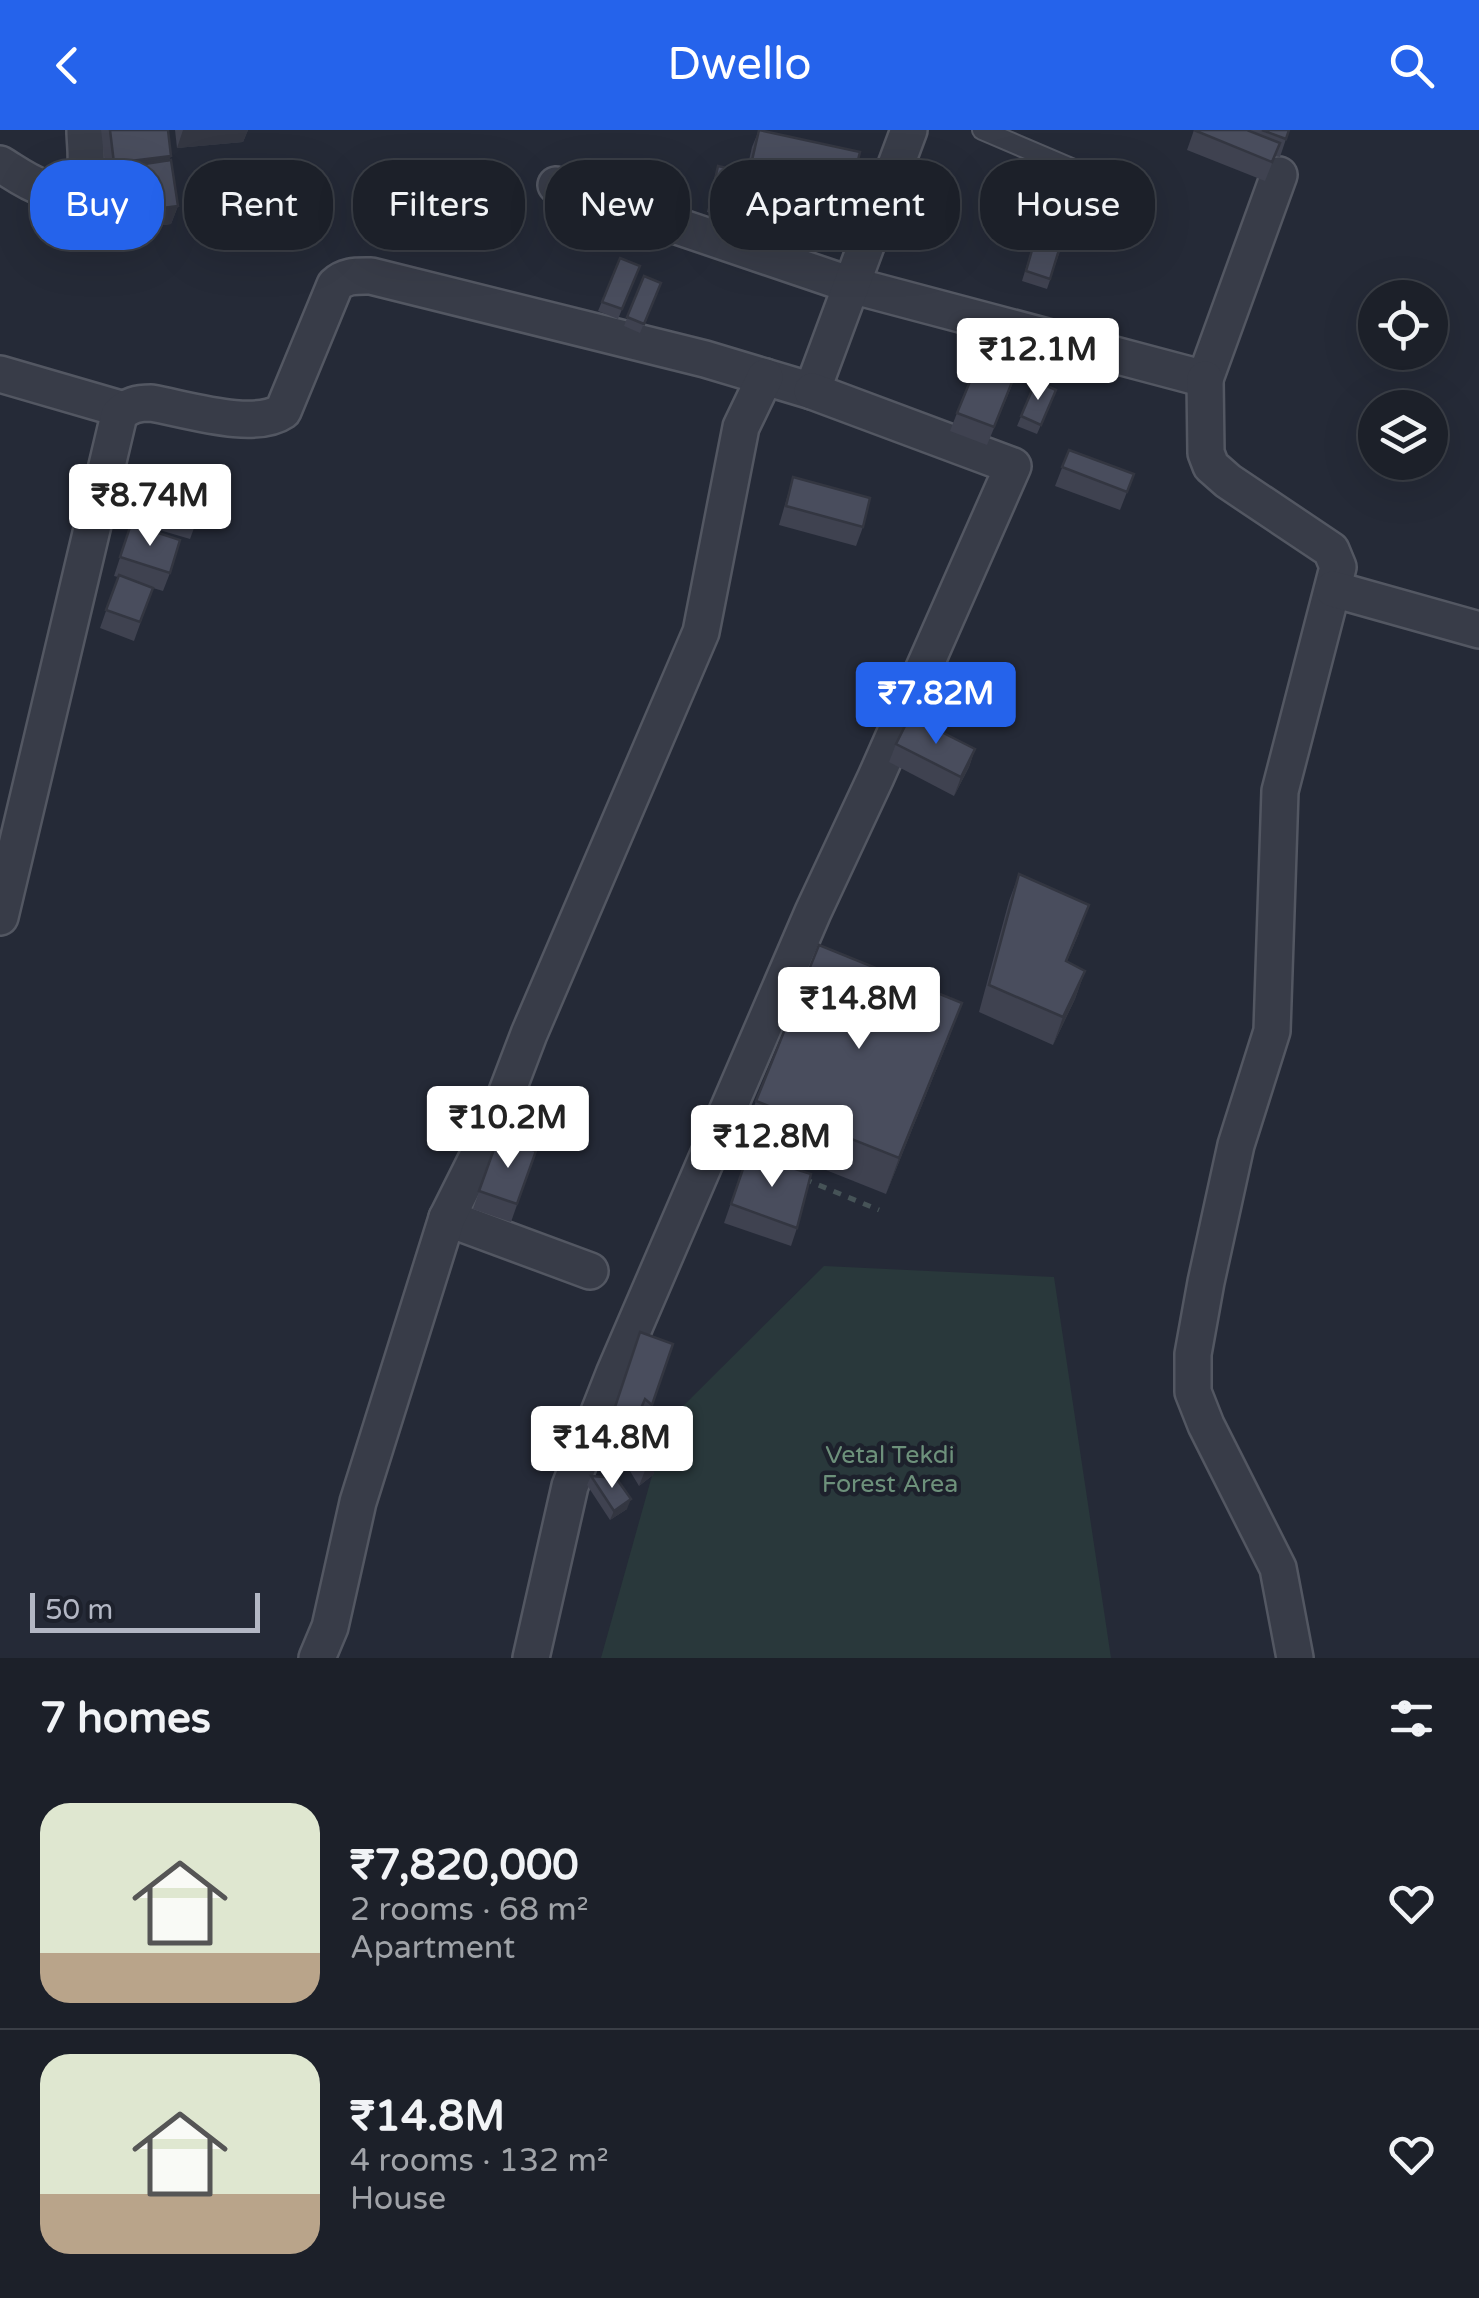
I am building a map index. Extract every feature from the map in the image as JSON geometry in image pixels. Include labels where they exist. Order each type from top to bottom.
[{"type":"street","points":[[0,164],[46,188],[70,188],[86,172],[85,130]]},
{"type":"street","points":[[812,391],[909,130]]},
{"type":"street","points":[[1279,175],[1205,379],[1206,453],[1211,466],[1228,481],[1331,550],[1338,566],[1280,791],[1272,1031],[1236,1145],[1206,1282],[1193,1354],[1193,1392],[1278,1568],[1295,1658]]},
{"type":"street","points":[[690,230],[852,285],[1205,379]]},
{"type":"street","points":[[0,917],[119,415],[131,406],[151,402],[244,420],[274,417],[284,411],[334,285],[346,277],[371,276],[705,358],[812,391],[1013,466],[805,929],[614,1374],[570,1486],[532,1658]]},
{"type":"street","points":[[0,374],[124,410]]},
{"type":"street","points":[[317,1658],[330,1627],[358,1502],[447,1218],[498,1118],[529,1034],[701,632],[741,426],[765,377]]},
{"type":"street","points":[[1333,588],[1479,630]]},
{"type":"street","points":[[447,1218],[590,1271]]},
{"type":"lane","points":[[982,130],[1052,160]]},
{"type":"path","points":[[796,1176],[879,1210]]},
{"type":"green space","name":"Vetal Tekdi Forest Area","points":[[824,1266],[1054,1277],[1111,1658],[601,1658],[667,1422]]},
{"type":"building","points":[[110,130],[168,130],[171,156],[114,160]]},
{"type":"building","points":[[759,130],[860,152],[858,160],[752,160]]},
{"type":"building","points":[[1194,130],[1247,130],[1280,143],[1272,162]]},
{"type":"building","points":[[1262,130],[1289,130],[1286,139]]},
{"type":"building","points":[[171,160],[178,206],[164,208],[164,161]]},
{"type":"building","points":[[1032,250],[1059,250],[1050,279],[1026,271]]},
{"type":"building","points":[[620,258],[640,266],[622,309],[602,302]]},
{"type":"building","points":[[644,276],[661,283],[644,324],[627,317]]},
{"type":"building","points":[[994,323],[1030,337],[994,427],[957,413]]},
{"type":"building","points":[[1036,381],[1056,390],[1041,425],[1021,416]]},
{"type":"building","points":[[1069,450],[1134,474],[1127,492],[1062,467]]},
{"type":"building","points":[[165,468],[208,481],[197,520],[153,508]]},
{"type":"building","points":[[793,477],[870,498],[863,527],[786,506]]},
{"type":"building","points":[[131,524],[180,540],[170,573],[120,557]]},
{"type":"building","points":[[119,575],[153,588],[140,622],[106,610]]},
{"type":"building","points":[[910,716],[975,749],[961,777],[896,744]]},
{"type":"building","points":[[1019,874],[1089,905],[1066,961],[1085,971],[1063,1017],[989,985]]},
{"type":"building","points":[[819,945],[962,1003],[899,1158],[756,1101]]},
{"type":"building","points":[[498,1138],[536,1151],[517,1204],[479,1191]]},
{"type":"building","points":[[748,1154],[811,1174],[797,1228],[731,1204]]},
{"type":"building","points":[[640,1332],[673,1344],[652,1405],[645,1399],[635,1422],[659,1456],[646,1468],[613,1413]]},
{"type":"building","points":[[591,1476],[616,1478],[631,1499],[614,1511]]}]
